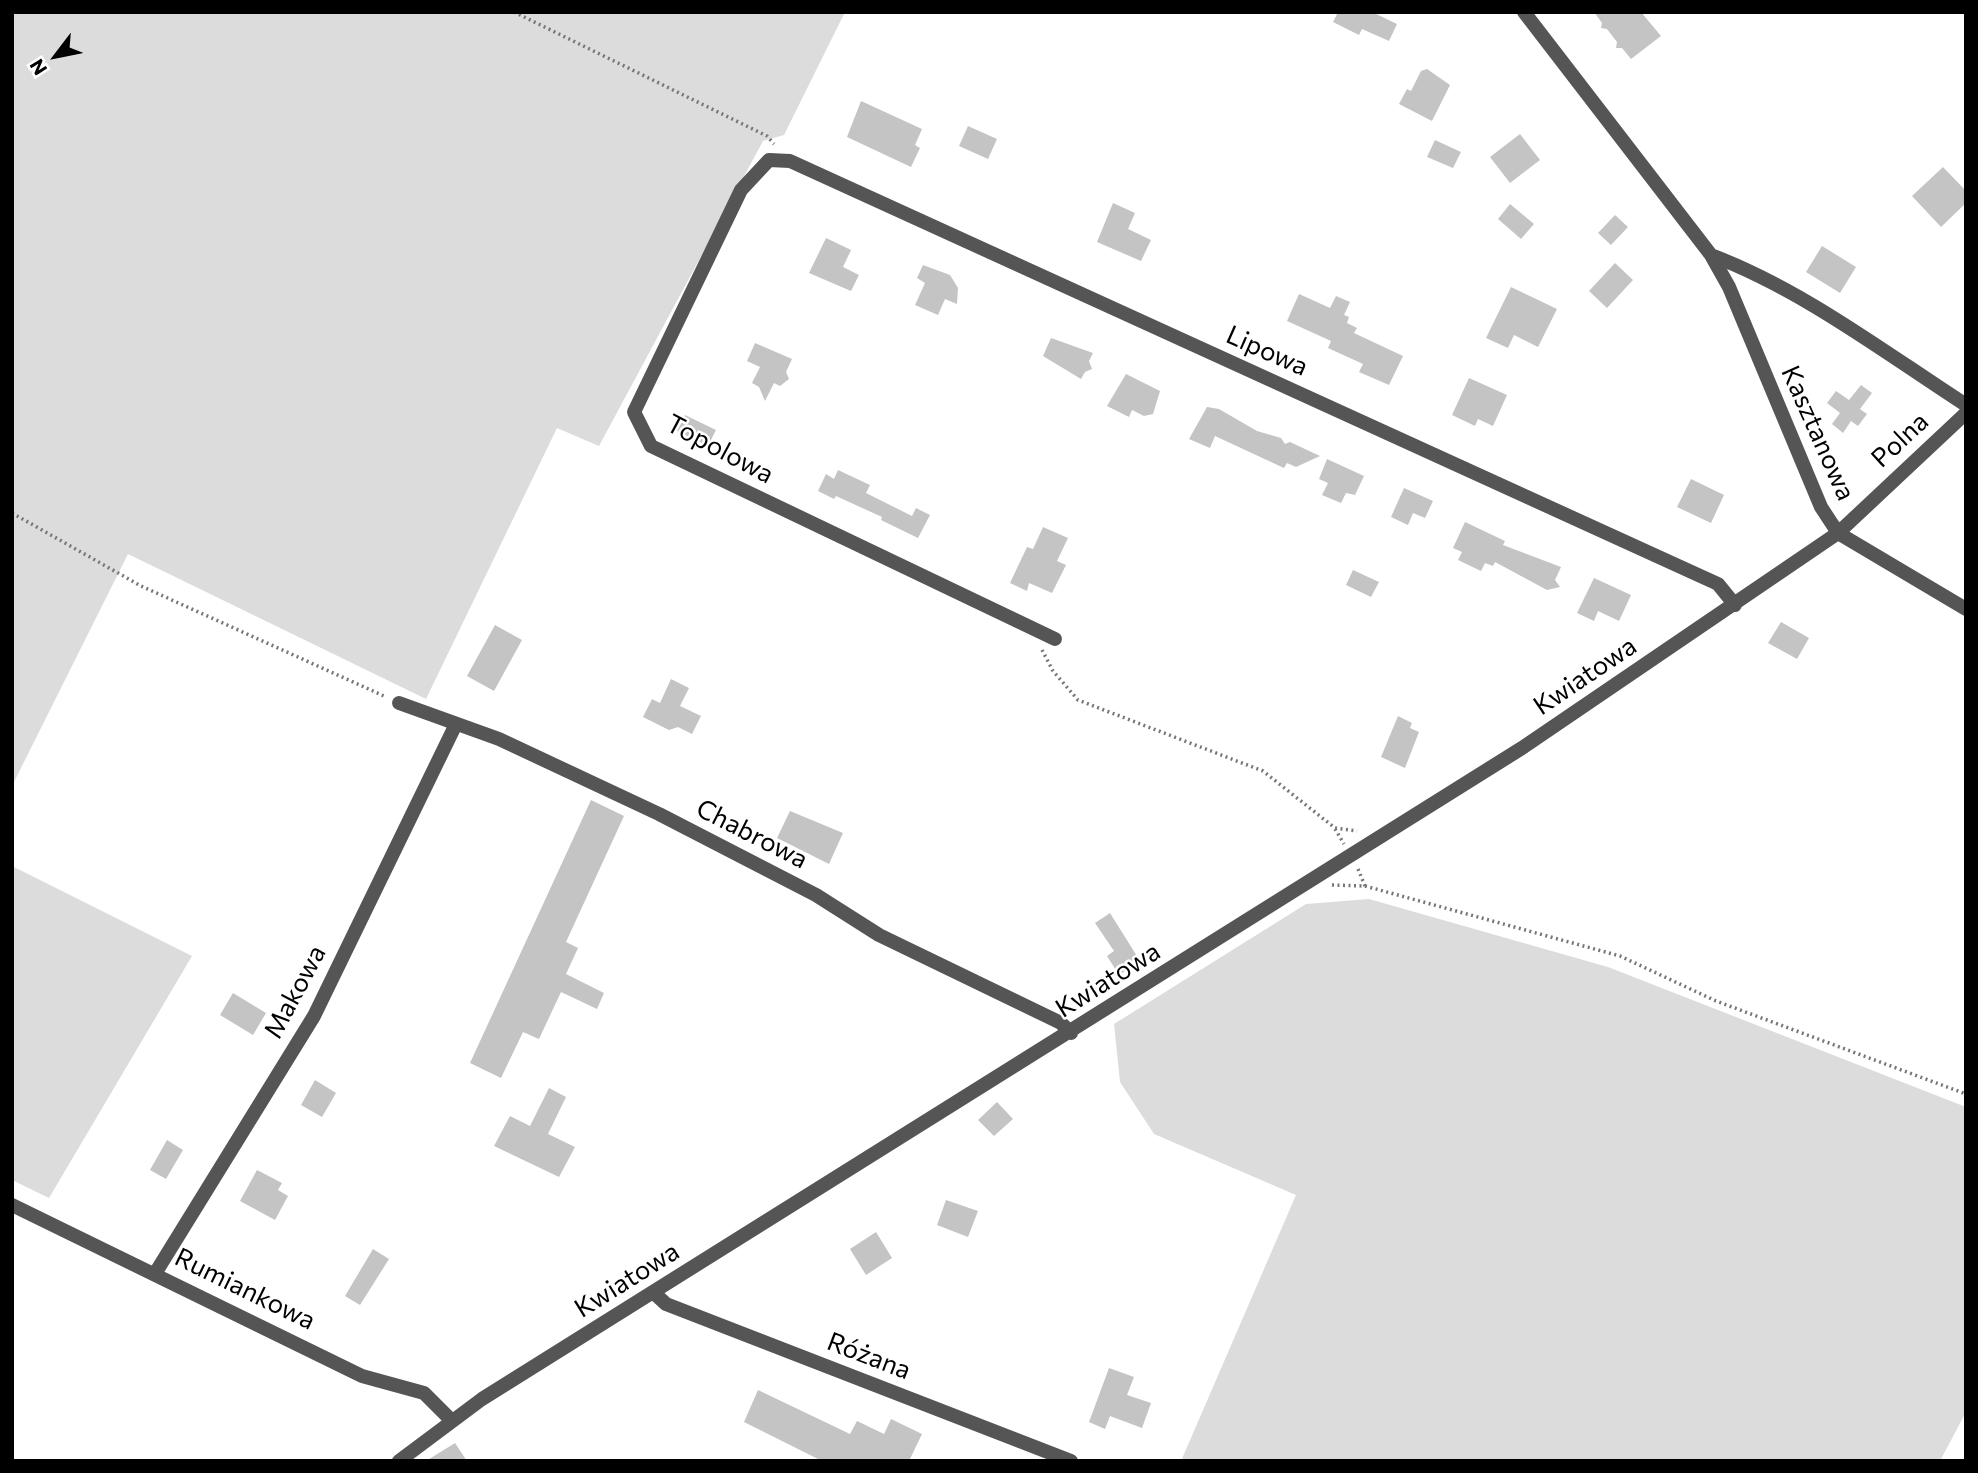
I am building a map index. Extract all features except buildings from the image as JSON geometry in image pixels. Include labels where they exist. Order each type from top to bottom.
[{"type":"street","points":[[1513,12],[1527,16]]},
{"type":"street","name":"Kasztanowa","points":[[1527,16],[1711,255],[1729,288],[1821,507],[1838,533],[1930,591],[1966,609]]},
{"type":"street","name":"Lipowa","points":[[769,160],[790,161],[1718,584],[1735,605]]},
{"type":"street","name":"Topolowa","points":[[769,160],[741,191],[634,412],[651,446],[1055,639]]},
{"type":"street","points":[[1711,255],[1738,265],[1885,349],[1966,405]]},
{"type":"street","name":"Polna","points":[[1838,533],[1966,413]]},
{"type":"street","name":"Kwiatowa","points":[[399,1461],[451,1420],[1522,748],[1838,533]]},
{"type":"street","name":"Chabrowa","points":[[399,703],[499,739],[659,814],[816,895],[879,935],[1061,1023],[1071,1033]]},
{"type":"street","name":"Makowa","points":[[156,1272],[314,1016],[456,724]]},
{"type":"street","name":"Rumiankowa","points":[[12,1205],[156,1272],[362,1376],[424,1393],[451,1420]]},
{"type":"street","name":"Różana","points":[[653,1292],[666,1304],[1071,1461]]},
{"type":"path","points":[[514,12],[767,136],[790,161]]},
{"type":"path","points":[[12,513],[141,586],[399,703]]},
{"type":"path","points":[[1028,626],[1053,671],[1078,699],[1263,771],[1335,828],[1383,835]]},
{"type":"path","points":[[1306,884],[1365,886],[1620,956],[1716,1001],[1966,1094]]},
{"type":"shaded area","points":[[12,12],[845,12],[784,135],[763,141],[599,446],[557,428],[426,699],[128,554],[12,786]]},
{"type":"shaded area","points":[[12,866],[192,956],[49,1198],[12,1180]]},
{"type":"shaded area","points":[[1369,899],[1608,967],[1966,1107],[1966,1412],[1940,1461],[1181,1461],[1296,1195],[1154,1134],[1120,1082],[1114,1024],[1306,904]]}]
